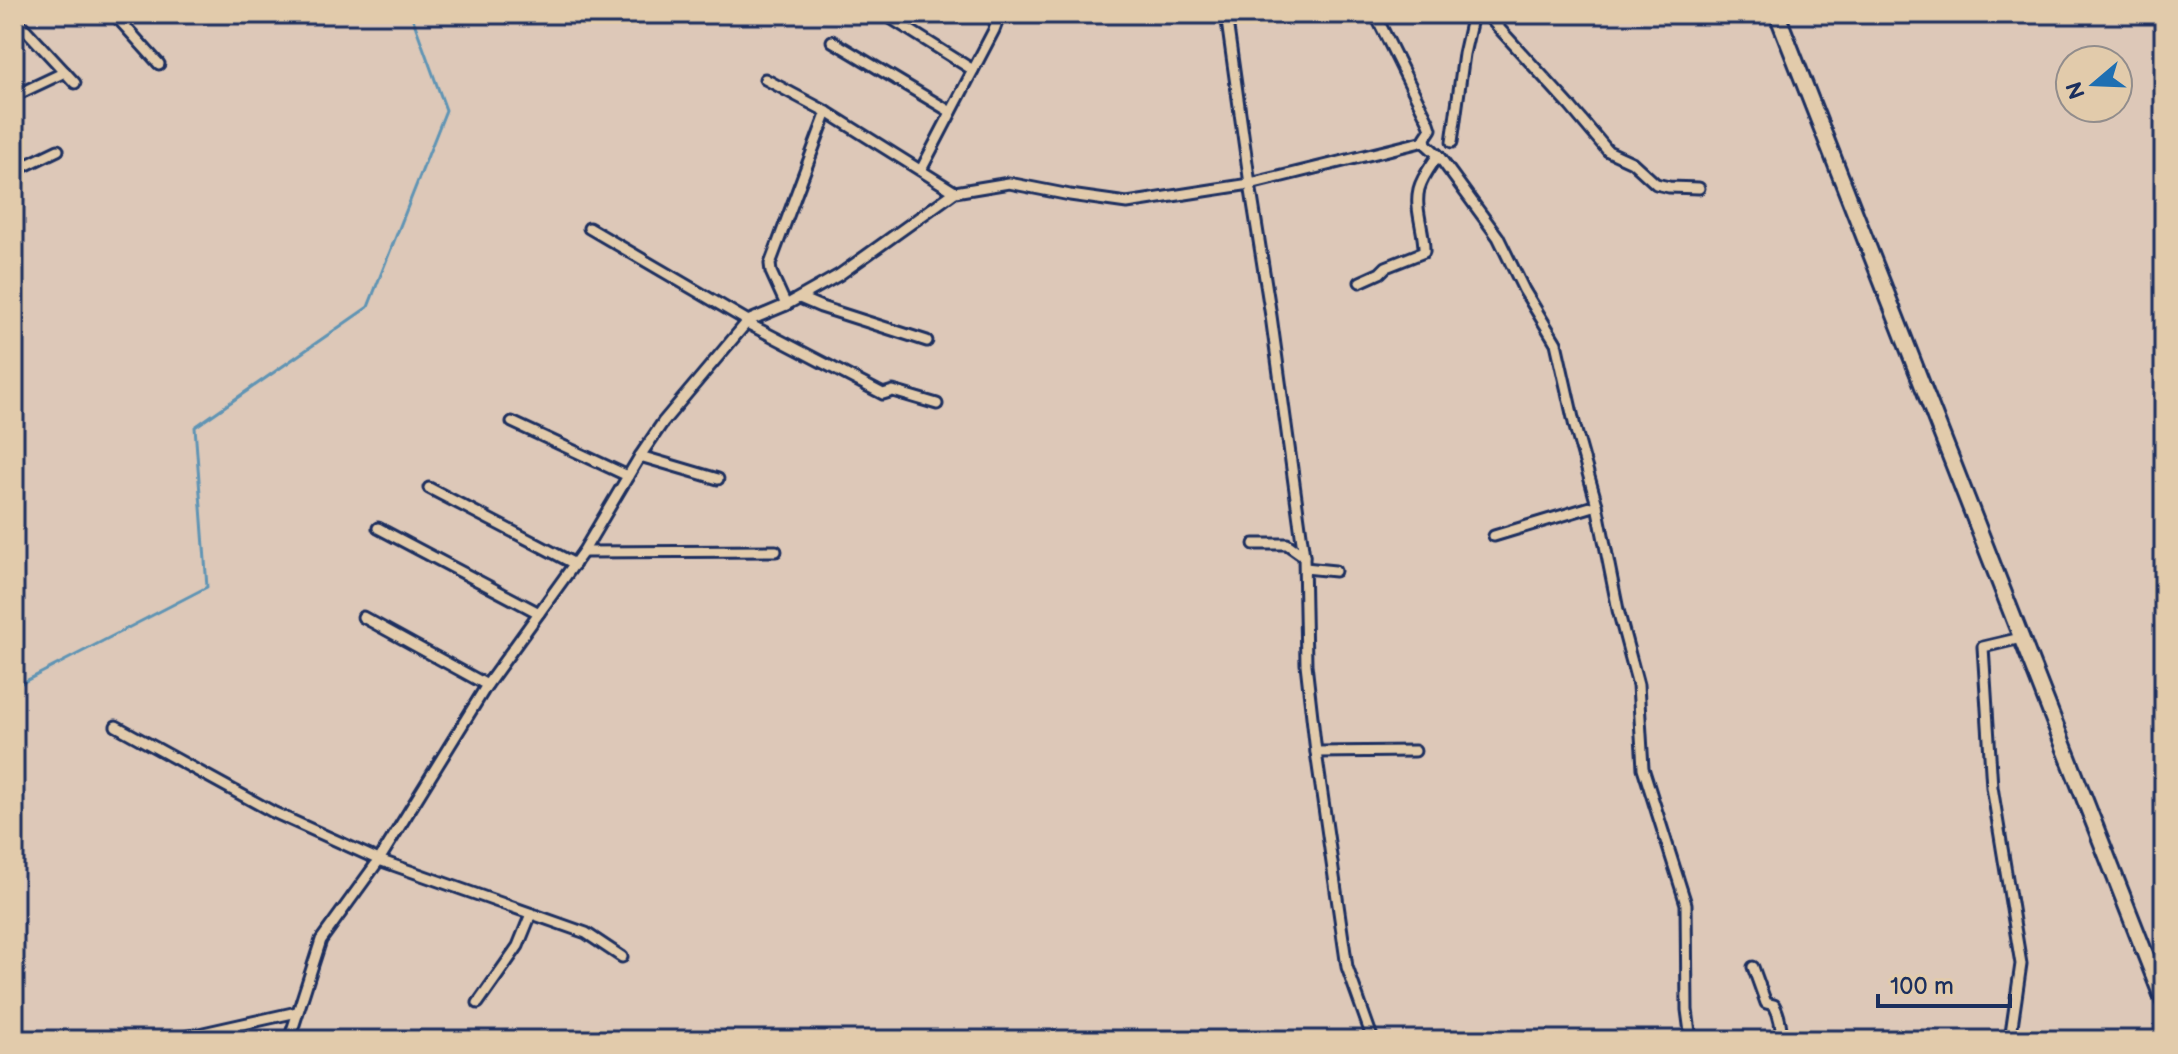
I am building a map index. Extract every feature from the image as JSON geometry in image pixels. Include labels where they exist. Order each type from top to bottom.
[{"type":"main road","points":[[1777,14],[2164,1002]]},
{"type":"street","points":[[114,14],[159,64]]},
{"type":"street","points":[[884,14],[973,70]]},
{"type":"street","points":[[921,170],[1000,14]]},
{"type":"street","points":[[1226,14],[1304,556],[1306,664],[1316,752],[1347,967],[1373,1040]]},
{"type":"street","points":[[289,1040],[321,940],[379,860],[487,685],[583,552],[663,422],[747,322],[800,298],[839,275],[955,192],[1009,183],[1127,203],[1250,184],[1425,141],[1431,129],[1429,123],[1375,14]]},
{"type":"street","points":[[1452,142],[1462,66],[1473,14]]},
{"type":"street","points":[[1486,14],[1608,151],[1632,162],[1656,184],[1699,188]]},
{"type":"street","points":[[14,17],[75,83]]},
{"type":"street","points":[[832,41],[951,112]]},
{"type":"street","points":[[14,96],[65,72]]},
{"type":"street","points":[[765,79],[827,112],[955,192]]},
{"type":"street","points":[[786,305],[770,264],[827,112]]},
{"type":"street","points":[[1425,141],[1498,237],[1524,290],[1556,343],[1638,685],[1643,768],[1686,904],[1687,1010],[1691,1040]]},
{"type":"street","points":[[14,171],[58,150]]},
{"type":"street","points":[[1360,282],[1386,267],[1424,252],[1419,190],[1438,155]]},
{"type":"street","points":[[589,228],[747,322],[875,390],[883,394],[893,391],[937,404]]},
{"type":"street","points":[[800,298],[927,341]]},
{"type":"street","points":[[512,422],[628,476]]},
{"type":"street","points":[[640,456],[718,479]]},
{"type":"street","points":[[429,488],[575,564]]},
{"type":"street","points":[[1494,536],[1597,505]]},
{"type":"street","points":[[378,528],[539,613]]},
{"type":"street","points":[[1254,544],[1287,544],[1304,556]]},
{"type":"street","points":[[583,552],[776,551]]},
{"type":"street","points":[[1305,568],[1335,571]]},
{"type":"street","points":[[363,617],[487,685]]},
{"type":"street","points":[[2009,1040],[2021,964],[1992,787],[1983,647],[2021,638]]},
{"type":"street","points":[[116,726],[273,812],[379,860],[586,933],[622,957]]},
{"type":"street","points":[[1316,752],[1415,751]]},
{"type":"street","points":[[478,1003],[518,946],[531,914]]},
{"type":"street","points":[[1753,967],[1766,1003],[1774,1005],[1776,1009],[1782,1035],[1780,1040]]},
{"type":"street","points":[[172,1040],[297,1012]]},
{"type":"waterway","points":[[14,687],[207,587],[195,427],[368,307],[446,110],[411,14]]}]
